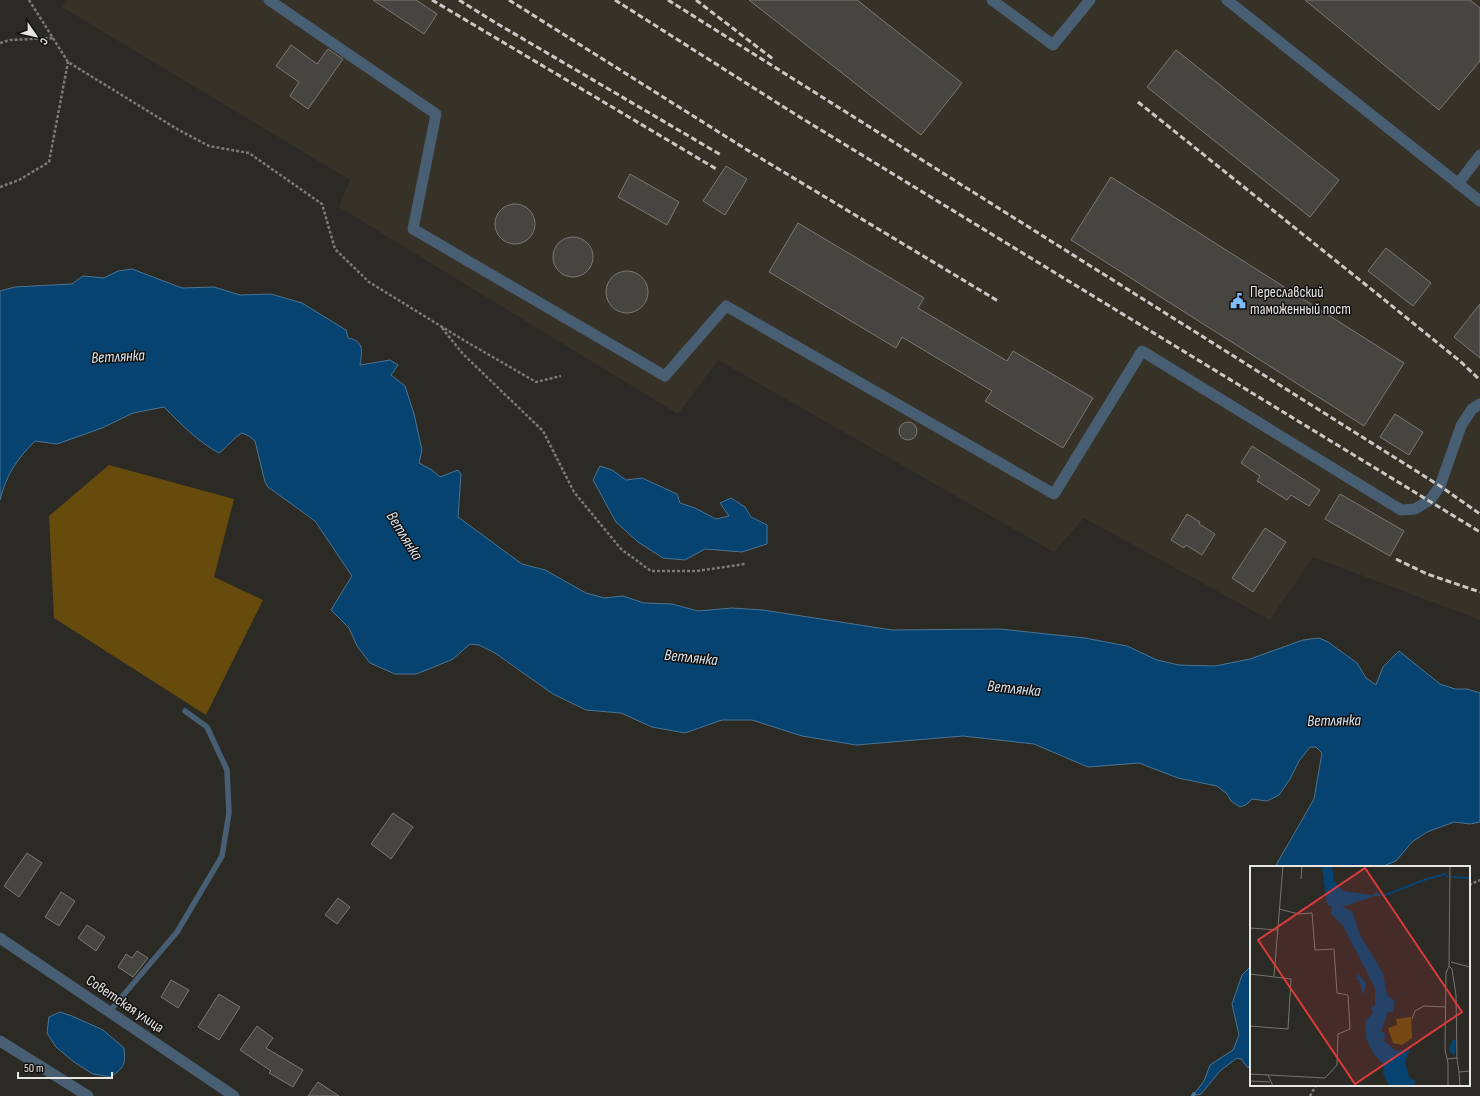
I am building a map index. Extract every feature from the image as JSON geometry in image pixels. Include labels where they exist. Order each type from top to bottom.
[{"type":"street","points":[[269,0],[436,114],[413,229],[665,376],[726,306],[1054,494],[1142,351],[1401,510],[1415,509],[1430,500],[1440,486],[1461,426],[1472,409],[1480,404]]},
{"type":"street","points":[[992,0],[1053,46],[1090,0]]},
{"type":"street","points":[[1227,0],[1480,202]]},
{"type":"street","points":[[1458,184],[1480,155]]},
{"type":"street","name":"Советская улица","points":[[0,938],[234,1096]]},
{"type":"street","points":[[0,1041],[88,1096]]},
{"type":"lane","points":[[109,1012],[177,932],[222,856],[229,813],[227,770],[207,727],[185,711]]},
{"type":"path","points":[[29,0],[68,62],[177,129],[209,146],[249,153],[322,204],[335,249],[369,282],[536,382],[561,376]]},
{"type":"path","points":[[0,43],[10,40],[53,38]]},
{"type":"path","points":[[0,187],[19,180],[49,162],[68,62]]},
{"type":"path","points":[[441,326],[463,354],[542,431],[574,492],[622,549],[651,571],[697,571],[745,564]]},
{"type":"path","points":[[1470,885],[1480,880]]},
{"type":"path","points":[[1310,1096],[1315,1086]]},
{"type":"shaded area","points":[[68,0],[1480,0],[1480,620],[1313,557],[1270,620],[1084,518],[1054,552],[718,360],[678,414],[339,207],[350,180],[62,7]]},
{"type":"shaded area","points":[[109,465],[234,499],[214,577],[263,600],[206,715],[54,618],[49,516]]},
{"type":"water","name":"Ветлянка","points":[[132,269],[182,288],[214,287],[240,295],[271,294],[302,303],[346,330],[348,338],[353,339],[360,344],[362,352],[360,365],[390,360],[398,365],[391,375],[405,386],[414,414],[422,450],[419,463],[432,470],[440,477],[458,470],[461,474],[458,517],[522,564],[545,570],[586,593],[604,598],[623,596],[644,603],[672,604],[698,611],[732,608],[763,610],[892,630],[1000,629],[1085,638],[1127,646],[1157,660],[1179,665],[1215,666],[1250,659],[1303,640],[1319,638],[1328,642],[1357,663],[1366,678],[1376,685],[1383,667],[1399,651],[1440,684],[1455,689],[1467,689],[1480,693],[1480,822],[1470,824],[1454,822],[1427,832],[1412,842],[1396,861],[1384,866],[1276,866],[1314,799],[1322,753],[1316,747],[1310,747],[1299,761],[1290,779],[1279,795],[1267,801],[1252,799],[1246,805],[1240,807],[1231,801],[1227,794],[1217,786],[1178,778],[1139,763],[1088,767],[1034,744],[963,736],[856,745],[802,736],[752,720],[722,720],[685,733],[652,727],[621,713],[586,710],[553,694],[495,653],[479,645],[470,644],[453,659],[416,674],[395,674],[370,663],[357,646],[349,628],[331,610],[352,576],[315,521],[268,487],[265,482],[255,441],[249,436],[242,433],[219,453],[196,438],[164,407],[133,413],[102,428],[57,444],[35,441],[13,468],[5,483],[0,500],[0,291],[15,287],[72,284],[83,276],[104,278],[118,271]]},
{"type":"water","points":[[600,466],[612,470],[626,480],[642,478],[677,494],[680,503],[695,508],[716,519],[729,516],[720,503],[731,498],[745,507],[751,517],[767,525],[767,544],[742,552],[705,549],[685,560],[663,558],[638,542],[616,522],[593,480]]},
{"type":"water","points":[[1250,967],[1250,1065],[1248,1068],[1241,1059],[1237,1058],[1220,1071],[1201,1094],[1194,1094],[1204,1081],[1210,1065],[1233,1050],[1239,1035],[1232,1004],[1242,975]]},
{"type":"water","points":[[60,1012],[103,1030],[124,1048],[125,1058],[119,1071],[111,1077],[93,1074],[74,1062],[56,1047],[47,1033],[49,1017]]},
{"type":"building","points":[[373,0],[416,0],[437,14],[424,34]]},
{"type":"building","points":[[749,0],[857,0],[962,83],[921,135]]},
{"type":"building","points":[[1305,0],[1470,0],[1480,8],[1480,61],[1439,110]]},
{"type":"building","points":[[291,45],[317,64],[328,49],[343,59],[308,109],[290,96],[299,82],[276,66]]},
{"type":"building","points":[[1176,50],[1339,180],[1310,217],[1147,87]]},
{"type":"building","points":[[726,166],[747,179],[725,215],[703,201]]},
{"type":"building","points":[[630,174],[679,202],[667,225],[618,197]]},
{"type":"building","name":"Переславский таможенный пост","points":[[1111,177],[1404,363],[1364,426],[1071,240]]},
{"type":"building","points":[[519,204],[526,207],[532,213],[535,224],[534,232],[526,241],[519,244],[511,244],[504,241],[496,232],[495,220],[498,213],[507,205]]},
{"type":"building","points":[[798,223],[924,298],[918,308],[1007,361],[1013,351],[1093,398],[1063,448],[985,401],[992,391],[902,337],[896,348],[769,272]]},
{"type":"building","points":[[577,237],[584,240],[590,246],[593,257],[592,265],[584,274],[577,277],[569,277],[562,274],[554,265],[553,253],[556,246],[565,238]]},
{"type":"building","points":[[1386,248],[1431,283],[1413,306],[1368,271]]},
{"type":"building","points":[[627,271],[642,277],[648,292],[642,307],[627,313],[612,307],[606,292],[612,277]]},
{"type":"building","points":[[1480,304],[1480,358],[1454,337]]},
{"type":"building","points":[[1395,414],[1423,432],[1409,455],[1380,437]]},
{"type":"building","points":[[904,422],[912,422],[917,427],[915,438],[912,440],[904,440],[899,435],[899,427]]},
{"type":"building","points":[[1252,446],[1320,490],[1309,506],[1291,495],[1287,500],[1257,481],[1260,476],[1241,463]]},
{"type":"building","points":[[1340,494],[1404,531],[1390,556],[1325,519]]},
{"type":"building","points":[[1187,514],[1215,534],[1202,555],[1186,545],[1184,548],[1171,540]]},
{"type":"building","points":[[1265,528],[1286,542],[1253,592],[1232,578]]},
{"type":"building","points":[[393,813],[413,827],[391,859],[371,844]]},
{"type":"building","points":[[27,853],[42,863],[19,897],[4,886]]},
{"type":"building","points":[[61,892],[75,901],[59,926],[45,917]]},
{"type":"building","points":[[338,898],[350,907],[337,924],[325,915]]},
{"type":"building","points":[[87,925],[105,937],[96,951],[78,938]]},
{"type":"building","points":[[137,951],[148,958],[133,977],[118,967],[126,954],[132,958]]},
{"type":"building","points":[[171,980],[189,990],[178,1008],[161,997]]},
{"type":"building","points":[[219,994],[240,1007],[219,1040],[198,1027]]},
{"type":"building","points":[[257,1026],[273,1038],[266,1048],[303,1070],[293,1087],[269,1073],[271,1071],[240,1050]]},
{"type":"building","points":[[318,1082],[339,1096],[308,1096]]},
{"type":"railway","points":[[432,0],[718,170]]},
{"type":"railway","points":[[459,0],[721,155]]},
{"type":"railway","points":[[509,0],[752,153],[998,301]]},
{"type":"railway","points":[[615,0],[798,116],[1480,532]]},
{"type":"railway","points":[[668,0],[1440,486],[1480,514]]},
{"type":"railway","points":[[696,0],[773,59]]},
{"type":"railway","points":[[1138,102],[1461,362],[1480,380]]},
{"type":"railway","points":[[1396,559],[1427,574],[1480,592]]},
{"type":"place","name":"Переславский таможенный пост","points":[[1238,301]]}]
